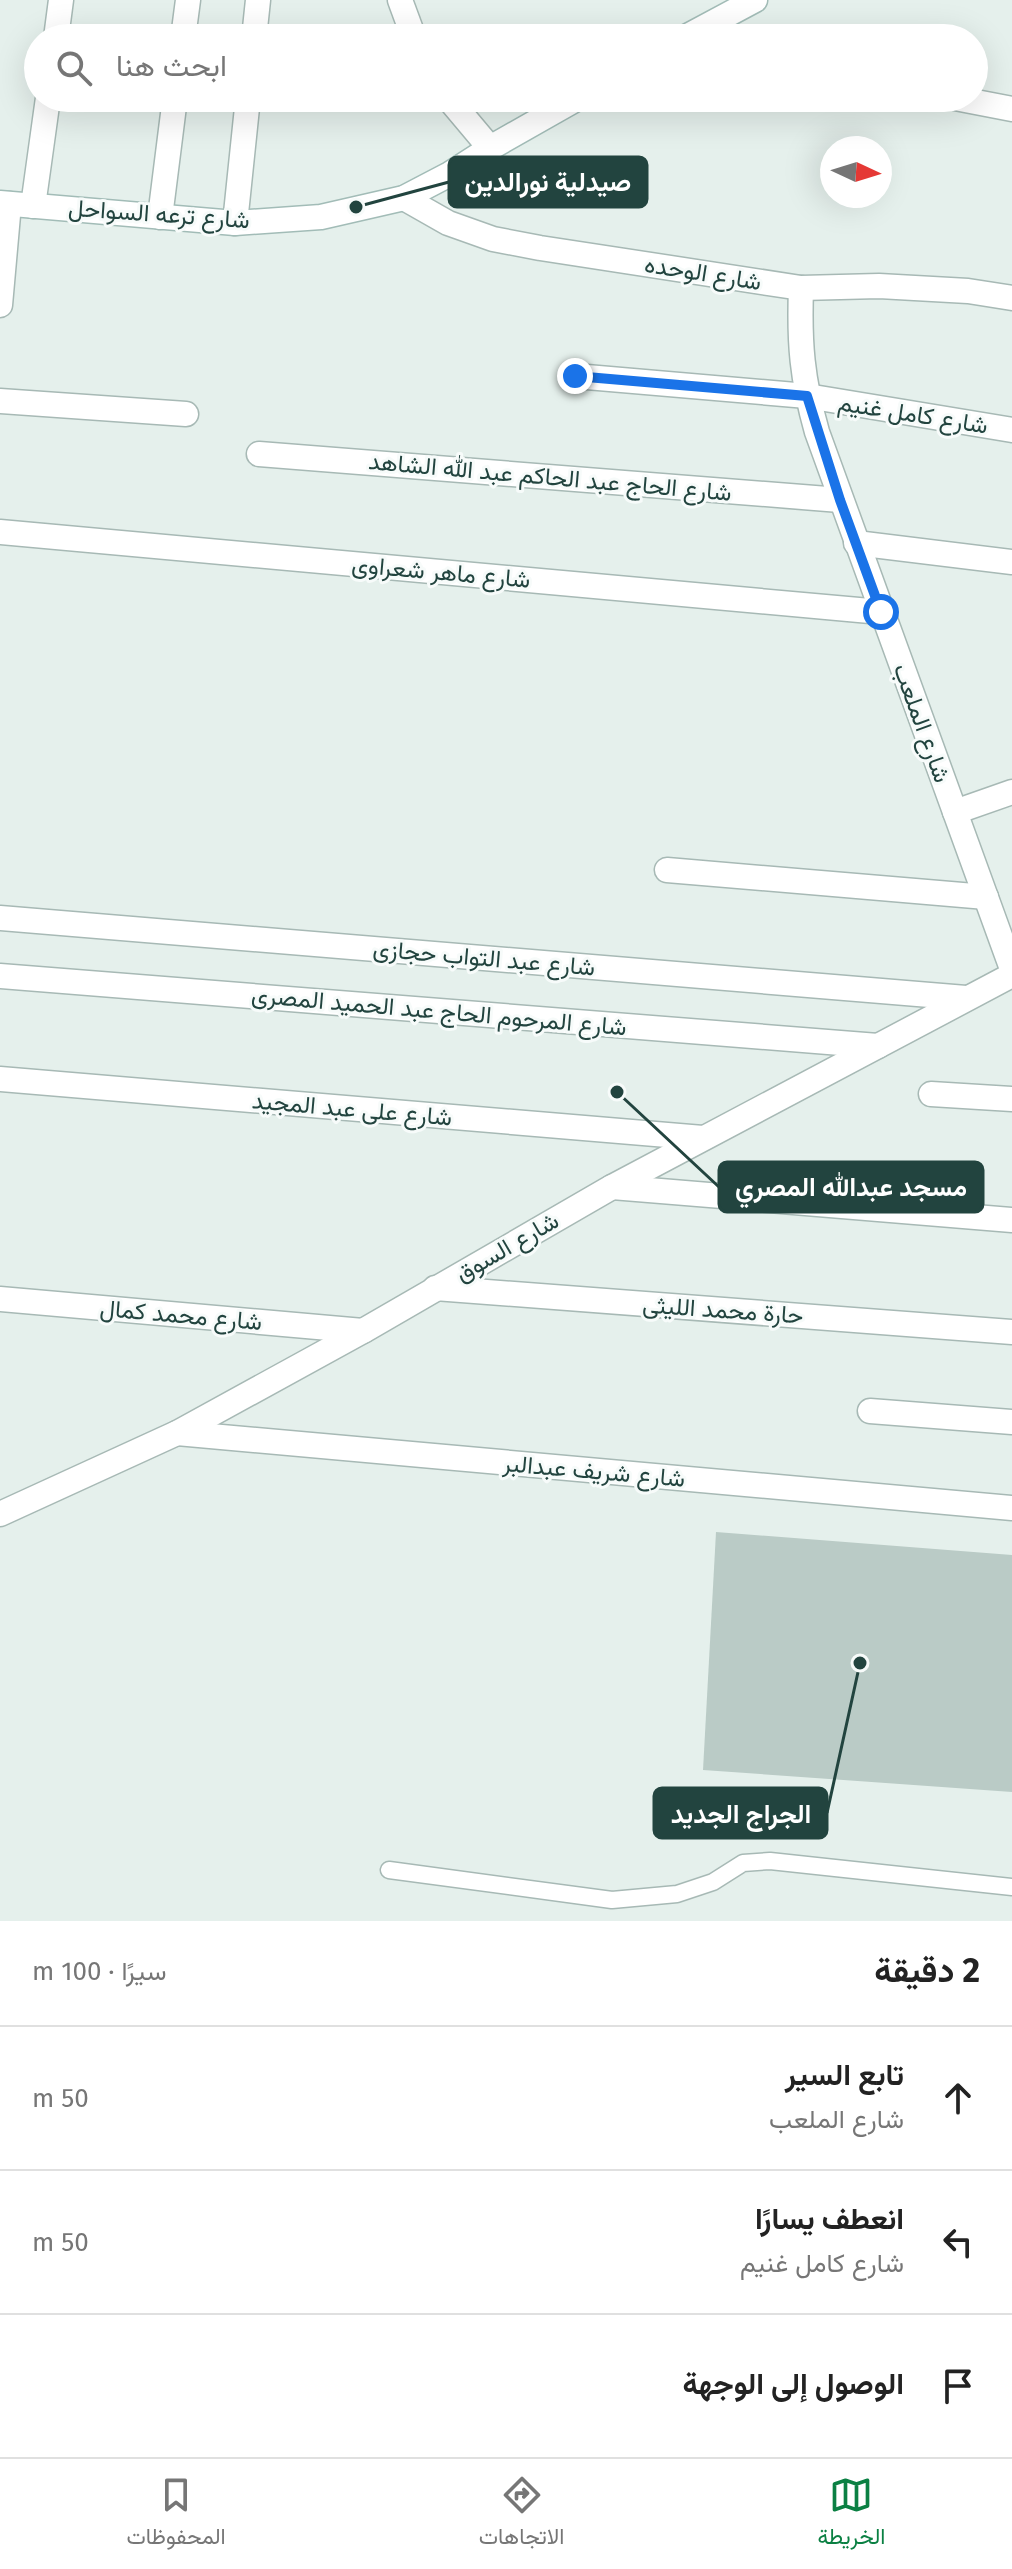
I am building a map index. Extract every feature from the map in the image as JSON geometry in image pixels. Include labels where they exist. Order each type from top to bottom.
[{"type":"street","points":[[58,24],[61,0]]},
{"type":"street","points":[[185,24],[188,0]]},
{"type":"street","points":[[255,24],[258,0]]},
{"type":"street","points":[[400,0],[409,24]]},
{"type":"street","points":[[710,24],[755,0]]},
{"type":"street","points":[[988,104],[1012,109]]},
{"type":"street","points":[[0,305],[14,204],[44,112]]},
{"type":"street","points":[[160,217],[173,112]]},
{"type":"street","points":[[235,223],[247,112]]},
{"type":"street","points":[[460,112],[490,148]]},
{"type":"street","name":"شارع ترعه السواحل","points":[[14,204],[235,223],[321,217],[404,198],[553,112]]},
{"type":"street","name":"شارع الوحده","points":[[404,198],[448,223],[493,239],[801,288],[879,286],[968,291],[1012,298]]},
{"type":"street","name":"شارع الملعب","points":[[801,288],[799,343],[807,396],[840,500],[1012,969]]},
{"type":"street","name":"شارع كامل غنيم","points":[[575,376],[807,396],[1012,430]]},
{"type":"street","points":[[0,401],[186,414]]},
{"type":"street","name":"شارع الحاج عبد الحاكم عبد الله الشاهد","points":[[259,454],[840,500]]},
{"type":"street","name":"شارع ماهر شعراوى","points":[[0,532],[881,612]]},
{"type":"street","points":[[856,543],[1012,562]]},
{"type":"street","points":[[955,812],[1012,792]]},
{"type":"street","points":[[667,870],[986,897]]},
{"type":"street","name":"شارع عبد التواب حجازى","points":[[0,918],[968,999]]},
{"type":"street","name":"شارع السوق","points":[[0,1514],[177,1433],[363,1331],[612,1187],[1012,975]]},
{"type":"street","name":"شارع المرحوم الحاج عبد الحميد المصرى","points":[[0,976],[878,1046]]},
{"type":"street","name":"شارع على عبد المجيد","points":[[0,1079],[704,1138]]},
{"type":"street","points":[[931,1094],[1012,1099]]},
{"type":"street","points":[[612,1187],[1012,1220]]},
{"type":"street","name":"حارة محمد الليثى","points":[[435,1288],[1012,1332]]},
{"type":"street","name":"شارع محمد كمال","points":[[0,1299],[363,1331]]},
{"type":"street","points":[[870,1411],[1012,1422]]},
{"type":"street","name":"شارع شريف عبدالبر","points":[[177,1433],[1012,1508]]},
{"type":"lane","points":[[389,1870],[612,1900],[677,1894],[713,1882],[743,1863],[770,1861],[1012,1887]]},
{"type":"building","points":[[716,1532],[1012,1555],[1012,1792],[703,1770]]},
{"type":"place","name":"صيدلية نورالدين","points":[[356,207]]},
{"type":"place","name":"مسجد عبدالله المصري","points":[[617,1092]]},
{"type":"place","name":"الجراج الجديد","points":[[860,1663]]},
{"type":"route","points":[[575,376],[807,396],[840,500],[881,612]]}]
